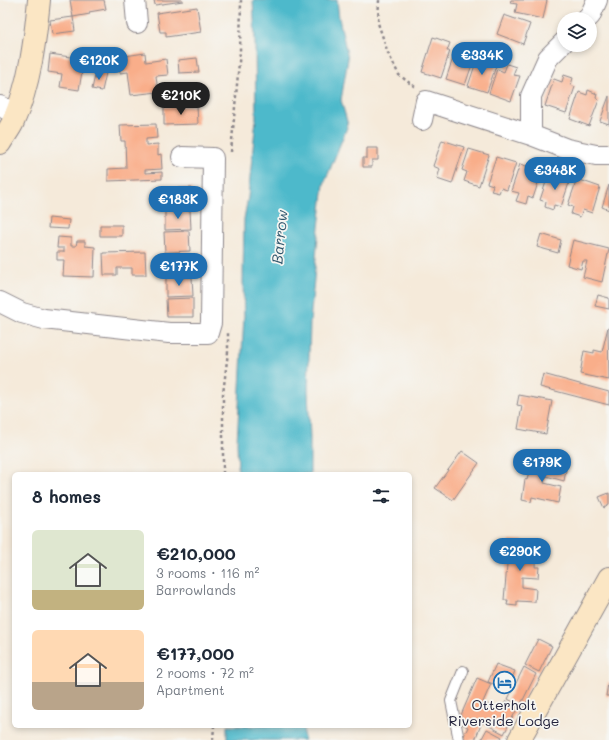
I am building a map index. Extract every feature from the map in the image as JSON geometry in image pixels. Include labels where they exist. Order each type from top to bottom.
[{"type":"main road","points":[[0,143],[12,123],[8,110],[29,71],[36,32],[39,0]]},
{"type":"main road","points":[[519,740],[609,578]]},
{"type":"street","points":[[135,0],[137,23]]},
{"type":"street","points":[[592,12],[597,0]]},
{"type":"street","points":[[531,135],[531,96],[548,58],[557,49]]},
{"type":"street","points":[[422,120],[426,101],[531,135],[567,149],[596,155],[609,155]]},
{"type":"street","points":[[0,302],[22,313],[44,319],[162,332],[208,333],[210,323],[213,158],[182,157]]},
{"type":"lane","points":[[459,740],[451,701],[464,671]]},
{"type":"path","points":[[380,0],[378,23],[388,53],[400,75],[415,87],[422,89]]},
{"type":"path","points":[[223,394],[224,472]]},
{"type":"path","points":[[213,740],[214,728]]},
{"type":"water","name":"Barrow","points":[[253,0],[337,0],[339,18],[348,59],[341,100],[348,125],[324,184],[318,236],[310,322],[308,391],[310,472],[238,472],[237,442],[244,316],[244,219],[248,197],[256,119]]},
{"type":"water","points":[[227,728],[304,728],[303,734],[305,740],[227,740]]},
{"type":"building","points":[[70,0],[104,0],[106,9],[73,17]]},
{"type":"building","points":[[154,0],[183,0],[183,1],[155,5]]},
{"type":"building","points":[[511,0],[547,0],[543,19],[515,13],[517,4],[510,3]]},
{"type":"building","points":[[197,7],[201,32],[166,37],[166,32],[160,32],[157,13]]},
{"type":"building","points":[[504,15],[530,24],[523,44],[497,34]]},
{"type":"building","points":[[73,17],[75,31],[52,34],[50,20]]},
{"type":"building","points":[[433,37],[450,43],[447,51],[450,51],[441,78],[422,72]]},
{"type":"building","points":[[455,52],[474,59],[465,85],[446,79]]},
{"type":"building","points":[[145,53],[146,62],[166,59],[168,75],[156,76],[158,92],[131,95],[128,72],[120,73],[118,57]]},
{"type":"building","points":[[50,54],[84,59],[79,90],[60,87],[62,74],[48,72]]},
{"type":"building","points":[[197,58],[199,72],[179,73],[178,60]]},
{"type":"building","points":[[477,59],[496,66],[487,92],[468,86]]},
{"type":"building","points":[[507,64],[516,67],[513,75],[520,76],[511,101],[489,93],[497,69],[504,72]]},
{"type":"building","points":[[96,71],[106,73],[102,91],[92,89]]},
{"type":"building","points":[[564,75],[573,78],[571,85],[575,87],[566,113],[545,106],[554,79],[562,82]]},
{"type":"building","points":[[588,90],[597,94],[596,98],[599,100],[589,126],[570,119],[579,92],[587,95]]},
{"type":"building","points":[[609,96],[609,124],[600,121]]},
{"type":"building","points":[[197,106],[198,124],[164,125],[164,107]]},
{"type":"building","points":[[156,124],[157,138],[146,139],[146,145],[158,144],[158,155],[161,154],[162,169],[145,170],[145,173],[162,172],[162,179],[108,181],[108,169],[126,168],[125,141],[121,141],[120,125]]},
{"type":"building","points":[[442,140],[464,147],[452,184],[437,179],[440,169],[433,166]]},
{"type":"building","points":[[367,148],[378,148],[378,160],[372,160],[372,167],[363,167],[363,158],[367,158]]},
{"type":"building","points":[[469,149],[489,155],[479,186],[464,181],[467,172],[462,170]]},
{"type":"building","points":[[496,157],[516,163],[507,190],[501,188],[499,193],[491,191],[493,185],[487,183]]},
{"type":"building","points":[[520,164],[542,171],[533,198],[528,196],[526,204],[516,201],[519,193],[511,191]]},
{"type":"building","points":[[549,173],[570,180],[561,207],[554,205],[553,210],[545,207],[546,202],[540,200]]},
{"type":"building","points":[[577,179],[600,187],[592,213],[583,210],[580,217],[571,214],[573,207],[568,205]]},
{"type":"building","points":[[609,185],[609,210],[602,207]]},
{"type":"building","points":[[165,188],[192,188],[192,207],[165,207]]},
{"type":"building","points":[[190,210],[191,229],[165,230],[165,211]]},
{"type":"building","points":[[49,218],[69,220],[68,229],[48,228]]},
{"type":"building","points":[[100,225],[122,225],[122,236],[100,236]]},
{"type":"building","points":[[189,231],[190,251],[165,252],[164,232]]},
{"type":"building","points":[[541,234],[561,240],[558,253],[537,247]]},
{"type":"building","points":[[58,237],[71,238],[71,246],[76,246],[77,241],[85,241],[85,246],[95,247],[94,277],[63,276],[64,260],[57,260],[57,252],[64,252],[64,248],[57,248]]},
{"type":"building","points":[[573,240],[609,249],[602,282],[583,277],[587,261],[583,261],[581,269],[567,265]]},
{"type":"building","points":[[145,252],[146,275],[132,275],[132,268],[117,268],[117,275],[104,275],[103,253]]},
{"type":"building","points":[[191,254],[192,273],[166,274],[165,255]]},
{"type":"building","points":[[192,277],[193,296],[166,297],[166,278]]},
{"type":"building","points":[[598,295],[609,298],[609,309],[595,306]]},
{"type":"building","points":[[193,298],[193,317],[167,317],[166,299]]},
{"type":"building","points":[[608,327],[609,380],[580,374],[584,351],[594,353],[594,350],[602,352]]},
{"type":"building","points":[[543,374],[609,392],[609,405],[540,387]]},
{"type":"building","points":[[519,395],[552,401],[546,434],[518,429],[522,406],[517,405]]},
{"type":"building","points":[[462,451],[479,463],[453,500],[435,488]]},
{"type":"building","points":[[527,461],[566,470],[564,481],[546,476],[544,483],[561,487],[558,503],[532,497],[531,502],[522,500],[525,479],[527,480],[529,472],[525,471]]},
{"type":"building","points":[[609,493],[609,505],[604,508],[599,497]]},
{"type":"building","points":[[509,541],[536,543],[535,567],[539,567],[538,578],[522,577],[522,587],[536,589],[535,602],[517,601],[517,606],[507,605],[508,600],[504,600]]},
{"type":"building","points":[[538,639],[552,646],[539,672],[525,665]]},
{"type":"building","points":[[496,664],[515,671],[509,686],[501,682],[499,686],[488,682]]},
{"type":"building","points":[[524,667],[536,674],[520,706],[508,699]]},
{"type":"building","points":[[477,678],[491,684],[483,702],[501,711],[506,701],[518,707],[504,734],[482,722],[475,740],[467,740],[463,738],[468,727],[458,722]]},
{"type":"building","points":[[608,683],[609,696],[606,696]]},
{"type":"building","points":[[487,729],[502,737],[500,740],[481,740]]},
{"type":"place","name":"Otterholt Riverside Lodge","points":[[504,683]]}]
